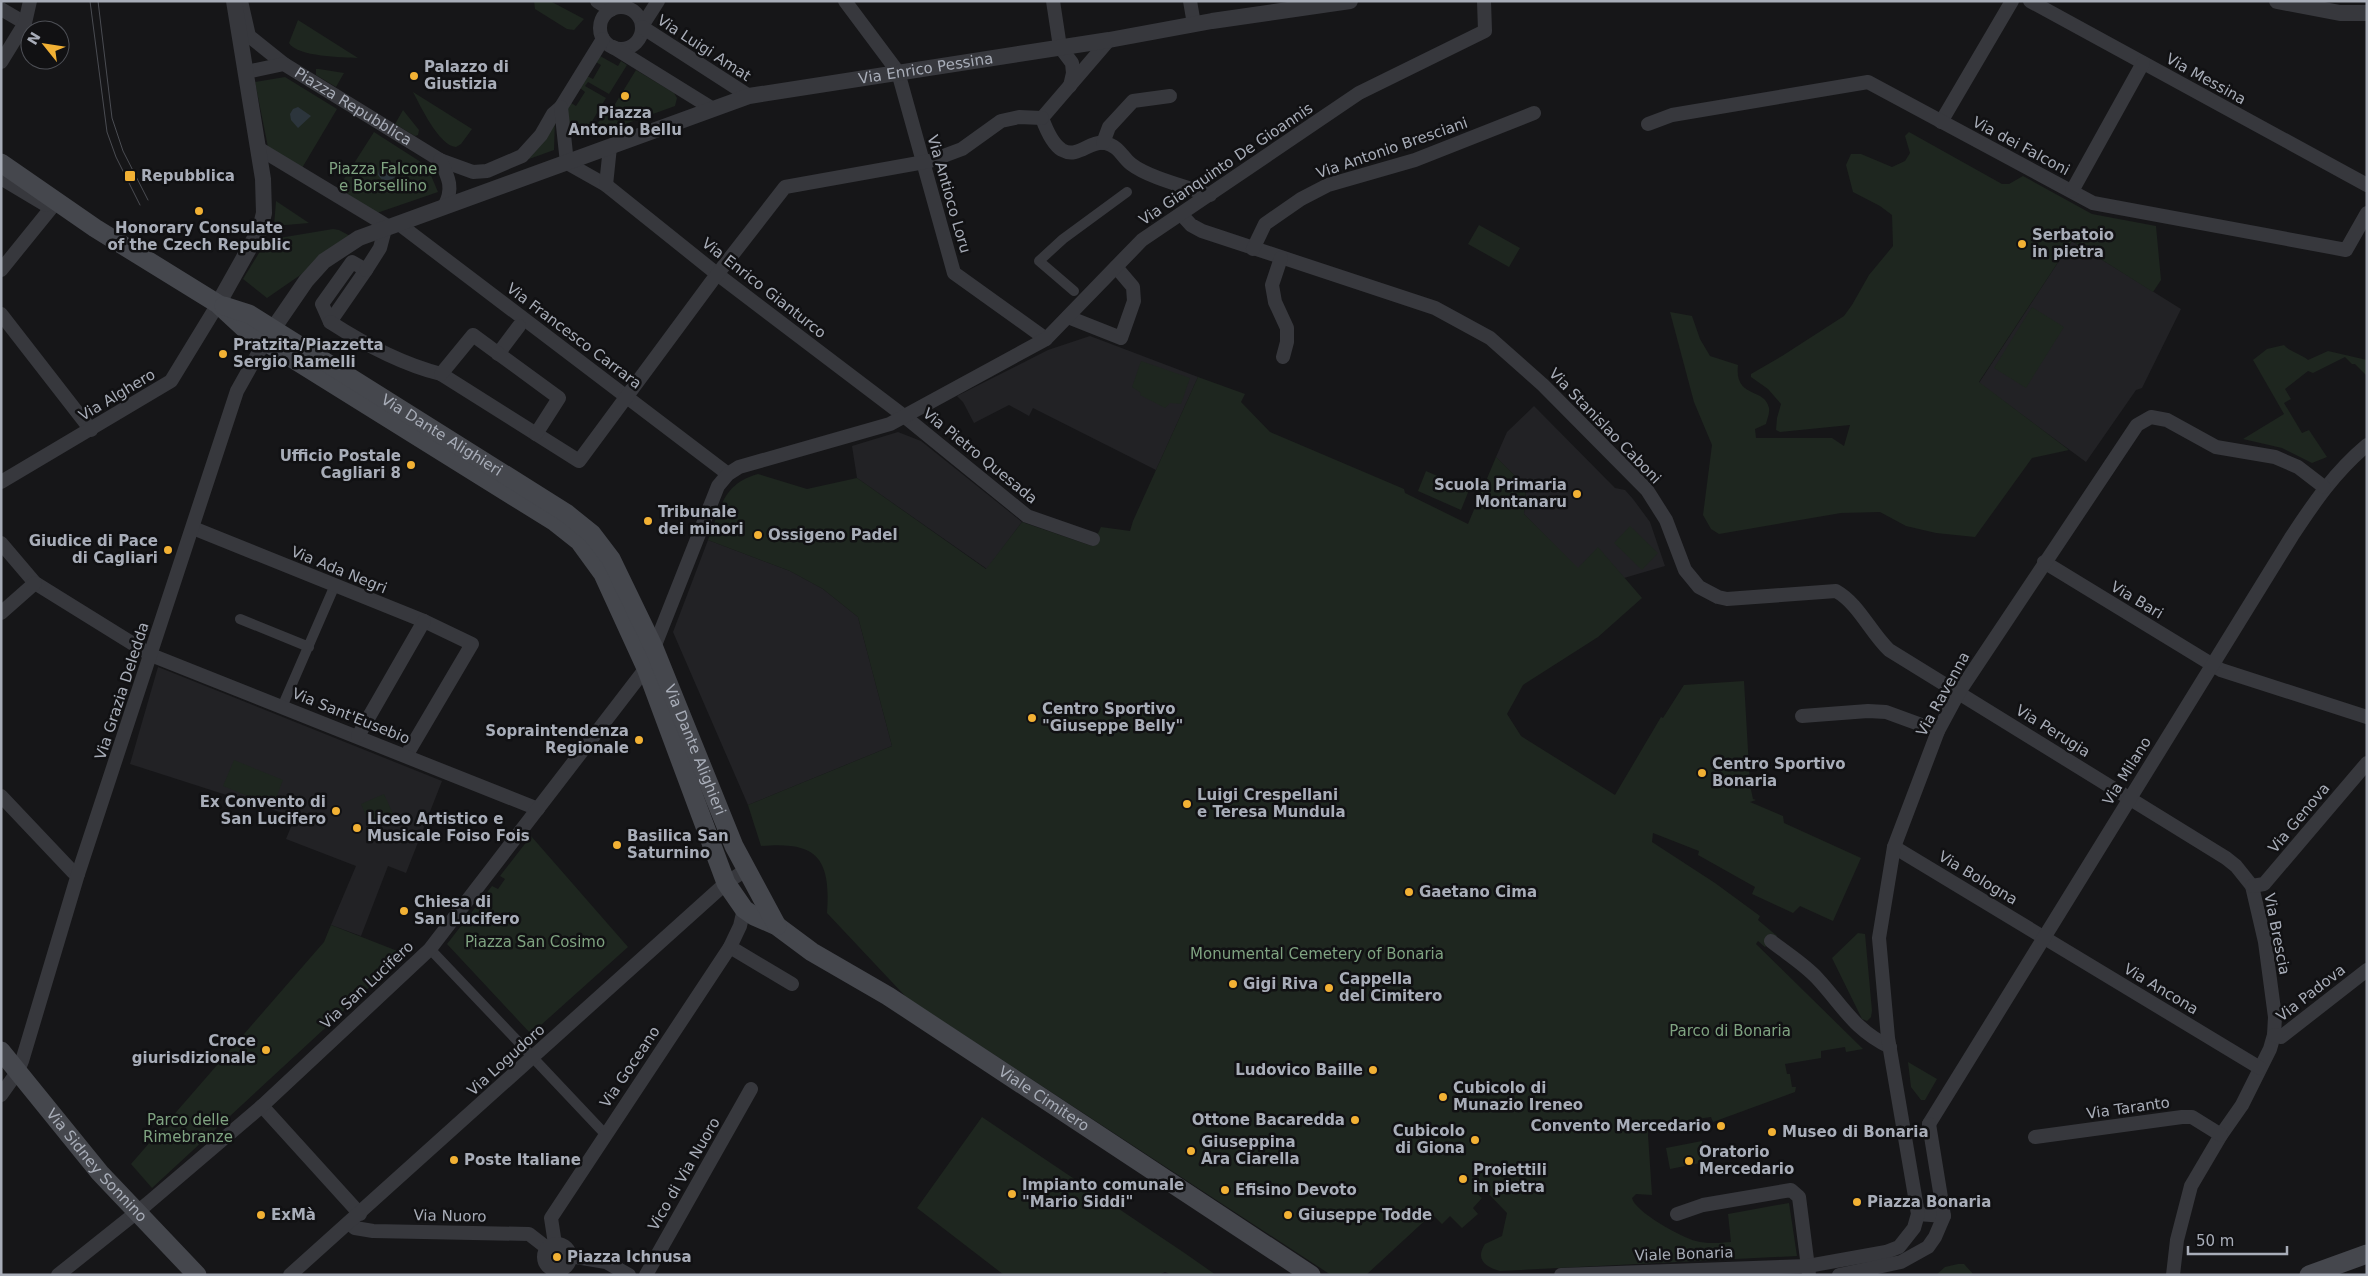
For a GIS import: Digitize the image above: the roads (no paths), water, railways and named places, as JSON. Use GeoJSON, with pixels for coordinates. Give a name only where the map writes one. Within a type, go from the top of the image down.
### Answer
{"type":"FeatureCollection","features":[{"type":"Feature","properties":{"kind":"main road","name":"Via Dante Alighieri"},"geometry":{"type":"LineString","coordinates":[[1,163],[95,228],[218,304],[245,329],[269,335],[583,526],[592,534],[611,559],[654,648],[746,870],[777,926]]}},
{"type":"Feature","properties":{"kind":"main road","name":"Via Dante Alighieri"},"geometry":{"type":"LineString","coordinates":[[269,335],[556,522],[579,541],[603,574],[646,668],[726,884],[744,909],[777,926]]}},
{"type":"Feature","properties":{"kind":"main road","name":"Viale Cimitero"},"geometry":{"type":"LineString","coordinates":[[777,926],[812,952],[879,991],[1311,1275]]}},
{"type":"Feature","properties":{"kind":"main road","name":"Via Sidney Sonnino"},"geometry":{"type":"LineString","coordinates":[[1,1050],[100,1173],[197,1275]]}},
{"type":"Feature","properties":{"kind":"main road"},"geometry":{"type":"LineString","coordinates":[[2309,1275],[2367,1254]]}},
{"type":"Feature","properties":{"kind":"street"},"geometry":{"type":"LineString","coordinates":[[26,20],[30,1]]}},
{"type":"Feature","properties":{"kind":"street"},"geometry":{"type":"LineString","coordinates":[[218,304],[260,229],[264,213],[263,179],[234,1]]}},
{"type":"Feature","properties":{"kind":"street","name":"Piazza Repubblica"},"geometry":{"type":"LineString","coordinates":[[241,1],[249,36],[284,64],[440,160],[473,172],[487,171],[522,156],[530,148],[553,114],[561,107],[606,42]]}},
{"type":"Feature","properties":{"kind":"street","name":"Via Luigi Amat"},"geometry":{"type":"LineString","coordinates":[[597,1],[613,7],[624,7],[632,10],[640,17],[641,34],[636,42],[620,49],[606,42]]}},
{"type":"Feature","properties":{"kind":"street"},"geometry":{"type":"LineString","coordinates":[[642,27],[658,1]]}},
{"type":"Feature","properties":{"kind":"street"},"geometry":{"type":"LineString","coordinates":[[845,1],[898,72]]}},
{"type":"Feature","properties":{"kind":"street"},"geometry":{"type":"LineString","coordinates":[[1053,1],[1060,47],[1072,63],[1069,88]]}},
{"type":"Feature","properties":{"kind":"street"},"geometry":{"type":"LineString","coordinates":[[1190,1],[1194,24]]}},
{"type":"Feature","properties":{"kind":"street","name":"Via Enrico Pessina"},"geometry":{"type":"LineString","coordinates":[[444,207],[749,96],[1109,40],[1194,24],[1350,1]]}},
{"type":"Feature","properties":{"kind":"street","name":"Via Gianquinto De Gioannis"},"geometry":{"type":"LineString","coordinates":[[728,474],[739,467],[890,424],[1046,339],[1142,240],[1359,93],[1485,31],[1484,1]]}},
{"type":"Feature","properties":{"kind":"street"},"geometry":{"type":"LineString","coordinates":[[1942,122],[2012,1]]}},
{"type":"Feature","properties":{"kind":"street","name":"Via Messina"},"geometry":{"type":"LineString","coordinates":[[2030,1],[2367,185]]}},
{"type":"Feature","properties":{"kind":"street"},"geometry":{"type":"LineString","coordinates":[[2277,1],[2340,13],[2367,13]]}},
{"type":"Feature","properties":{"kind":"street"},"geometry":{"type":"LineString","coordinates":[[613,7],[606,12],[600,22],[606,42],[712,109]]}},
{"type":"Feature","properties":{"kind":"street"},"geometry":{"type":"LineString","coordinates":[[1,9],[20,20]]}},
{"type":"Feature","properties":{"kind":"street","name":"Via Luigi Amat"},"geometry":{"type":"LineString","coordinates":[[642,27],[749,96]]}},
{"type":"Feature","properties":{"kind":"street"},"geometry":{"type":"LineString","coordinates":[[1,62],[20,31]]}},
{"type":"Feature","properties":{"kind":"street"},"geometry":{"type":"LineString","coordinates":[[1042,118],[1109,40]]}},
{"type":"Feature","properties":{"kind":"street"},"geometry":{"type":"LineString","coordinates":[[2072,191],[2143,63]]}},
{"type":"Feature","properties":{"kind":"street","name":"Piazza Repubblica"},"geometry":{"type":"LineString","coordinates":[[246,72],[284,64]]}},
{"type":"Feature","properties":{"kind":"street","name":"Via Antioco Loru"},"geometry":{"type":"LineString","coordinates":[[898,72],[954,273],[1046,339]]}},
{"type":"Feature","properties":{"kind":"street","name":"Via dei Falconi"},"geometry":{"type":"LineString","coordinates":[[1648,124],[1672,115],[1868,82],[2093,203],[2346,250],[2367,213]]}},
{"type":"Feature","properties":{"kind":"street"},"geometry":{"type":"LineString","coordinates":[[1104,143],[1109,127],[1133,101],[1170,96]]}},
{"type":"Feature","properties":{"kind":"street"},"geometry":{"type":"LineString","coordinates":[[561,107],[567,163]]}},
{"type":"Feature","properties":{"kind":"street","name":"Via Antonio Bresciani"},"geometry":{"type":"LineString","coordinates":[[1253,249],[1265,224],[1301,199],[1328,185],[1415,160],[1534,113]]}},
{"type":"Feature","properties":{"kind":"street"},"geometry":{"type":"LineString","coordinates":[[352,262],[322,304],[330,322],[360,341],[421,369],[441,374],[579,461],[717,274],[785,187],[922,162],[962,149],[1001,121],[1019,117],[1042,118]]}},
{"type":"Feature","properties":{"kind":"street"},"geometry":{"type":"LineString","coordinates":[[1042,118],[1048,134],[1061,150],[1072,154],[1104,143],[1122,153],[1130,164],[1144,171],[1210,195]]}},
{"type":"Feature","properties":{"kind":"street"},"geometry":{"type":"LineString","coordinates":[[606,185],[610,147]]}},
{"type":"Feature","properties":{"kind":"street","name":"Via Francesco Carrara"},"geometry":{"type":"LineString","coordinates":[[258,148],[391,227],[628,397],[728,474]]}},
{"type":"Feature","properties":{"kind":"street"},"geometry":{"type":"LineString","coordinates":[[269,335],[306,281],[324,261],[359,238],[444,207],[450,194],[451,185],[440,160]]}},
{"type":"Feature","properties":{"kind":"street","name":"Via Enrico Gianturco"},"geometry":{"type":"LineString","coordinates":[[567,163],[606,185],[717,274],[904,416]]}},
{"type":"Feature","properties":{"kind":"street","name":"Via Dante Alighieri"},"geometry":{"type":"LineString","coordinates":[[1,177],[52,207],[95,228]]}},
{"type":"Feature","properties":{"kind":"street"},"geometry":{"type":"LineString","coordinates":[[1074,291],[1039,261],[1063,239],[1127,192]]}},
{"type":"Feature","properties":{"kind":"street"},"geometry":{"type":"LineString","coordinates":[[1,270],[52,207]]}},
{"type":"Feature","properties":{"kind":"street","name":"Via Stanislao Caboni"},"geometry":{"type":"LineString","coordinates":[[1181,214],[1191,225],[1202,231],[1435,308],[1490,338],[1543,385],[1647,490],[1666,520],[1685,570],[1699,587],[1718,597],[1727,599],[1836,591],[1848,600],[1879,641],[1889,650],[1959,692]]}},
{"type":"Feature","properties":{"kind":"street"},"geometry":{"type":"LineString","coordinates":[[330,322],[366,270],[391,227]]}},
{"type":"Feature","properties":{"kind":"street"},"geometry":{"type":"LineString","coordinates":[[336,253],[366,270]]}},
{"type":"Feature","properties":{"kind":"street"},"geometry":{"type":"LineString","coordinates":[[1281,258],[1272,285],[1275,302],[1287,328],[1287,342],[1283,357]]}},
{"type":"Feature","properties":{"kind":"street"},"geometry":{"type":"LineString","coordinates":[[1068,317],[1121,338],[1134,301],[1133,288],[1116,267]]}},
{"type":"Feature","properties":{"kind":"street","name":"Via Alghero"},"geometry":{"type":"LineString","coordinates":[[1,482],[171,381],[218,304]]}},
{"type":"Feature","properties":{"kind":"street"},"geometry":{"type":"LineString","coordinates":[[1,314],[91,430]]}},
{"type":"Feature","properties":{"kind":"street"},"geometry":{"type":"LineString","coordinates":[[498,354],[520,326]]}},
{"type":"Feature","properties":{"kind":"street","name":"Via Grazia Deledda"},"geometry":{"type":"LineString","coordinates":[[1,1095],[18,1071],[78,874],[237,391],[269,335]]}},
{"type":"Feature","properties":{"kind":"street"},"geometry":{"type":"LineString","coordinates":[[441,374],[473,335],[559,398],[536,434]]}},
{"type":"Feature","properties":{"kind":"street","name":"Via Pietro Quesada"},"geometry":{"type":"LineString","coordinates":[[904,416],[1027,516],[1092,539]]}},
{"type":"Feature","properties":{"kind":"street","name":"Via Ravenna"},"geometry":{"type":"LineString","coordinates":[[1905,1128],[1890,1047],[1878,938],[1894,846],[1938,731],[1959,692],[2137,425],[2151,417],[2167,420],[2216,447],[2275,457],[2290,464],[2324,487]]}},
{"type":"Feature","properties":{"kind":"street","name":"Via Milano"},"geometry":{"type":"LineString","coordinates":[[1929,1124],[2324,487],[2349,460],[2367,445]]}},
{"type":"Feature","properties":{"kind":"street"},"geometry":{"type":"LineString","coordinates":[[646,668],[718,486],[728,474]]}},
{"type":"Feature","properties":{"kind":"street","name":"Via Ada Negri"},"geometry":{"type":"LineString","coordinates":[[193,528],[424,621],[472,644],[406,756]]}},
{"type":"Feature","properties":{"kind":"street","name":"Via Sant'Eusebio"},"geometry":{"type":"LineString","coordinates":[[1,543],[36,583],[151,654],[538,809]]}},
{"type":"Feature","properties":{"kind":"street","name":"Via Bari"},"geometry":{"type":"LineString","coordinates":[[2044,562],[2212,665]]}},
{"type":"Feature","properties":{"kind":"street"},"geometry":{"type":"LineString","coordinates":[[1,613],[36,583]]}},
{"type":"Feature","properties":{"kind":"street"},"geometry":{"type":"LineString","coordinates":[[282,707],[335,586]]}},
{"type":"Feature","properties":{"kind":"street"},"geometry":{"type":"LineString","coordinates":[[240,619],[309,647]]}},
{"type":"Feature","properties":{"kind":"street"},"geometry":{"type":"LineString","coordinates":[[358,736],[424,621]]}},
{"type":"Feature","properties":{"kind":"street"},"geometry":{"type":"LineString","coordinates":[[2212,665],[2221,670],[2367,717]]}},
{"type":"Feature","properties":{"kind":"street","name":"Via San Lucifero"},"geometry":{"type":"LineString","coordinates":[[58,1275],[138,1211],[262,1106],[430,949],[646,668]]}},
{"type":"Feature","properties":{"kind":"street","name":"Via Perugia"},"geometry":{"type":"LineString","coordinates":[[1959,692],[2130,798]]}},
{"type":"Feature","properties":{"kind":"street"},"geometry":{"type":"LineString","coordinates":[[1802,716],[1868,711],[1886,712],[1938,731]]}},
{"type":"Feature","properties":{"kind":"street","name":"Via Genova"},"geometry":{"type":"LineString","coordinates":[[2252,886],[2264,884],[2367,763]]}},
{"type":"Feature","properties":{"kind":"street"},"geometry":{"type":"LineString","coordinates":[[1,796],[70,869],[78,874]]}},
{"type":"Feature","properties":{"kind":"street","name":"Via Brescia"},"geometry":{"type":"LineString","coordinates":[[2130,798],[2226,858],[2236,866],[2252,886],[2265,942],[2274,1017],[2272,1042]]}},
{"type":"Feature","properties":{"kind":"street","name":"Via Bologna"},"geometry":{"type":"LineString","coordinates":[[1894,846],[2045,937]]}},
{"type":"Feature","properties":{"kind":"street","name":"Via Logudoro"},"geometry":{"type":"LineString","coordinates":[[290,1275],[726,884],[746,870]]}},
{"type":"Feature","properties":{"kind":"street","name":"Via Goceano"},"geometry":{"type":"LineString","coordinates":[[551,1246],[551,1218],[730,948],[740,926],[744,909]]}},
{"type":"Feature","properties":{"kind":"street","name":"Via Ancona"},"geometry":{"type":"LineString","coordinates":[[2045,937],[2260,1068]]}},
{"type":"Feature","properties":{"kind":"street"},"geometry":{"type":"LineString","coordinates":[[1772,941],[1816,977],[1858,1028],[1871,1038],[1890,1047]]}},
{"type":"Feature","properties":{"kind":"street"},"geometry":{"type":"LineString","coordinates":[[730,948],[792,984]]}},
{"type":"Feature","properties":{"kind":"street"},"geometry":{"type":"LineString","coordinates":[[430,949],[529,1052]]}},
{"type":"Feature","properties":{"kind":"street","name":"Via Padova"},"geometry":{"type":"LineString","coordinates":[[2272,1042],[2367,970]]}},
{"type":"Feature","properties":{"kind":"street"},"geometry":{"type":"LineString","coordinates":[[2173,1275],[2177,1240],[2191,1186],[2221,1135],[2242,1105],[2272,1042]]}},
{"type":"Feature","properties":{"kind":"street"},"geometry":{"type":"LineString","coordinates":[[537,1062],[605,1134]]}},
{"type":"Feature","properties":{"kind":"street","name":"Vico di Via Nuoro"},"geometry":{"type":"LineString","coordinates":[[646,1275],[751,1089]]}},
{"type":"Feature","properties":{"kind":"street"},"geometry":{"type":"LineString","coordinates":[[262,1106],[355,1218]]}},
{"type":"Feature","properties":{"kind":"street","name":"Via Taranto"},"geometry":{"type":"LineString","coordinates":[[2035,1137],[2182,1117],[2192,1117],[2221,1135]]}},
{"type":"Feature","properties":{"kind":"street"},"geometry":{"type":"LineString","coordinates":[[1839,1275],[1888,1267],[1918,1254],[1928,1247],[1944,1216],[1929,1124],[1905,1128],[1918,1214],[1944,1216]]}},
{"type":"Feature","properties":{"kind":"street"},"geometry":{"type":"LineString","coordinates":[[1676,1214],[1703,1206],[1791,1190],[1799,1197],[1809,1270]]}},
{"type":"Feature","properties":{"kind":"street","name":"Viale Bonaria"},"geometry":{"type":"LineString","coordinates":[[1561,1275],[1809,1270],[1900,1247],[1914,1228],[1918,1214]]}},
{"type":"Feature","properties":{"kind":"street","name":"Via Nuoro"},"geometry":{"type":"LineString","coordinates":[[355,1218],[355,1228],[372,1231],[529,1234],[551,1246]]}},
{"type":"Feature","properties":{"kind":"street"},"geometry":{"type":"LineString","coordinates":[[569,1265],[564,1246],[551,1246],[544,1256],[546,1269],[557,1270],[569,1265],[606,1262],[629,1275]]}},
{"type":"Feature","properties":{"kind":"tram line"},"geometry":{"type":"LineString","coordinates":[[90,1],[107,132],[116,157],[140,205]]}},
{"type":"Feature","properties":{"kind":"tram line"},"geometry":{"type":"LineString","coordinates":[[98,1],[112,118],[123,151],[148,200]]}},
{"type":"Feature","properties":{"kind":"place","name":"Palazzo di Giustizia"},"geometry":{"type":"Point","coordinates":[414,76]}},
{"type":"Feature","properties":{"kind":"place","name":"Piazza Antonio Bellu"},"geometry":{"type":"Point","coordinates":[625,96]}},
{"type":"Feature","properties":{"kind":"place","name":"Repubblica"},"geometry":{"type":"Point","coordinates":[130,176]}},
{"type":"Feature","properties":{"kind":"place","name":"Honorary Consulate of the Czech Republic"},"geometry":{"type":"Point","coordinates":[199,211]}},
{"type":"Feature","properties":{"kind":"place","name":"Serbatoio in pietra"},"geometry":{"type":"Point","coordinates":[2022,244]}},
{"type":"Feature","properties":{"kind":"place","name":"Pratzita/Piazzetta Sergio Ramelli"},"geometry":{"type":"Point","coordinates":[223,354]}},
{"type":"Feature","properties":{"kind":"place","name":"Ufficio Postale Cagliari 8"},"geometry":{"type":"Point","coordinates":[411,465]}},
{"type":"Feature","properties":{"kind":"place","name":"Scuola Primaria Montanaru"},"geometry":{"type":"Point","coordinates":[1577,494]}},
{"type":"Feature","properties":{"kind":"place","name":"Tribunale dei minori"},"geometry":{"type":"Point","coordinates":[648,521]}},
{"type":"Feature","properties":{"kind":"place","name":"Ossigeno Padel"},"geometry":{"type":"Point","coordinates":[758,535]}},
{"type":"Feature","properties":{"kind":"place","name":"Giudice di Pace di Cagliari"},"geometry":{"type":"Point","coordinates":[168,550]}},
{"type":"Feature","properties":{"kind":"place","name":"Centro Sportivo \"Giuseppe Belly\""},"geometry":{"type":"Point","coordinates":[1032,718]}},
{"type":"Feature","properties":{"kind":"place","name":"Sopraintendenza Regionale"},"geometry":{"type":"Point","coordinates":[639,740]}},
{"type":"Feature","properties":{"kind":"place","name":"Centro Sportivo Bonaria"},"geometry":{"type":"Point","coordinates":[1702,773]}},
{"type":"Feature","properties":{"kind":"place","name":"Luigi Crespellani e Teresa Mundula"},"geometry":{"type":"Point","coordinates":[1187,804]}},
{"type":"Feature","properties":{"kind":"place","name":"Ex Convento di San Lucifero"},"geometry":{"type":"Point","coordinates":[336,811]}},
{"type":"Feature","properties":{"kind":"place","name":"Liceo Artistico e Musicale Foiso Fois"},"geometry":{"type":"Point","coordinates":[357,828]}},
{"type":"Feature","properties":{"kind":"place","name":"Basilica San Saturnino"},"geometry":{"type":"Point","coordinates":[617,845]}},
{"type":"Feature","properties":{"kind":"place","name":"Gaetano Cima"},"geometry":{"type":"Point","coordinates":[1409,892]}},
{"type":"Feature","properties":{"kind":"place","name":"Chiesa di San Lucifero"},"geometry":{"type":"Point","coordinates":[404,911]}},
{"type":"Feature","properties":{"kind":"place","name":"Gigi Riva"},"geometry":{"type":"Point","coordinates":[1233,984]}},
{"type":"Feature","properties":{"kind":"place","name":"Cappella del Cimitero"},"geometry":{"type":"Point","coordinates":[1329,988]}},
{"type":"Feature","properties":{"kind":"place","name":"Croce giurisdizionale"},"geometry":{"type":"Point","coordinates":[266,1050]}},
{"type":"Feature","properties":{"kind":"place","name":"Ludovico Baille"},"geometry":{"type":"Point","coordinates":[1373,1070]}},
{"type":"Feature","properties":{"kind":"place","name":"Cubicolo di Munazio Ireneo"},"geometry":{"type":"Point","coordinates":[1443,1097]}},
{"type":"Feature","properties":{"kind":"place","name":"Ottone Bacaredda"},"geometry":{"type":"Point","coordinates":[1355,1120]}},
{"type":"Feature","properties":{"kind":"place","name":"Convento Mercedario"},"geometry":{"type":"Point","coordinates":[1721,1126]}},
{"type":"Feature","properties":{"kind":"place","name":"Museo di Bonaria"},"geometry":{"type":"Point","coordinates":[1772,1132]}},
{"type":"Feature","properties":{"kind":"place","name":"Cubicolo di Giona"},"geometry":{"type":"Point","coordinates":[1475,1140]}},
{"type":"Feature","properties":{"kind":"place","name":"Giuseppina Ara Ciarella"},"geometry":{"type":"Point","coordinates":[1191,1151]}},
{"type":"Feature","properties":{"kind":"place","name":"Poste Italiane"},"geometry":{"type":"Point","coordinates":[454,1160]}},
{"type":"Feature","properties":{"kind":"place","name":"Oratorio Mercedario"},"geometry":{"type":"Point","coordinates":[1689,1161]}},
{"type":"Feature","properties":{"kind":"place","name":"Proiettili in pietra"},"geometry":{"type":"Point","coordinates":[1463,1179]}},
{"type":"Feature","properties":{"kind":"place","name":"Efisino Devoto"},"geometry":{"type":"Point","coordinates":[1225,1190]}},
{"type":"Feature","properties":{"kind":"place","name":"Impianto comunale \"Mario Siddi\""},"geometry":{"type":"Point","coordinates":[1012,1194]}},
{"type":"Feature","properties":{"kind":"place","name":"Piazza Bonaria"},"geometry":{"type":"Point","coordinates":[1857,1202]}},
{"type":"Feature","properties":{"kind":"place","name":"ExMà"},"geometry":{"type":"Point","coordinates":[261,1215]}},
{"type":"Feature","properties":{"kind":"place","name":"Giuseppe Todde"},"geometry":{"type":"Point","coordinates":[1288,1215]}},
{"type":"Feature","properties":{"kind":"place","name":"Piazza Ichnusa"},"geometry":{"type":"Point","coordinates":[557,1257]}},
{"type":"Feature","properties":{"kind":"park label","name":"Piazza Falcone e Borsellino"},"geometry":{"type":"Point","coordinates":[383,178]}},
{"type":"Feature","properties":{"kind":"park label","name":"Piazza San Cosimo"},"geometry":{"type":"Point","coordinates":[535,942]}},
{"type":"Feature","properties":{"kind":"park label","name":"Monumental Cemetery of Bonaria"},"geometry":{"type":"Point","coordinates":[1317,954]}},
{"type":"Feature","properties":{"kind":"park label","name":"Parco di Bonaria"},"geometry":{"type":"Point","coordinates":[1730,1031]}},
{"type":"Feature","properties":{"kind":"park label","name":"Parco delle Rimebranze"},"geometry":{"type":"Point","coordinates":[188,1128]}}]}
